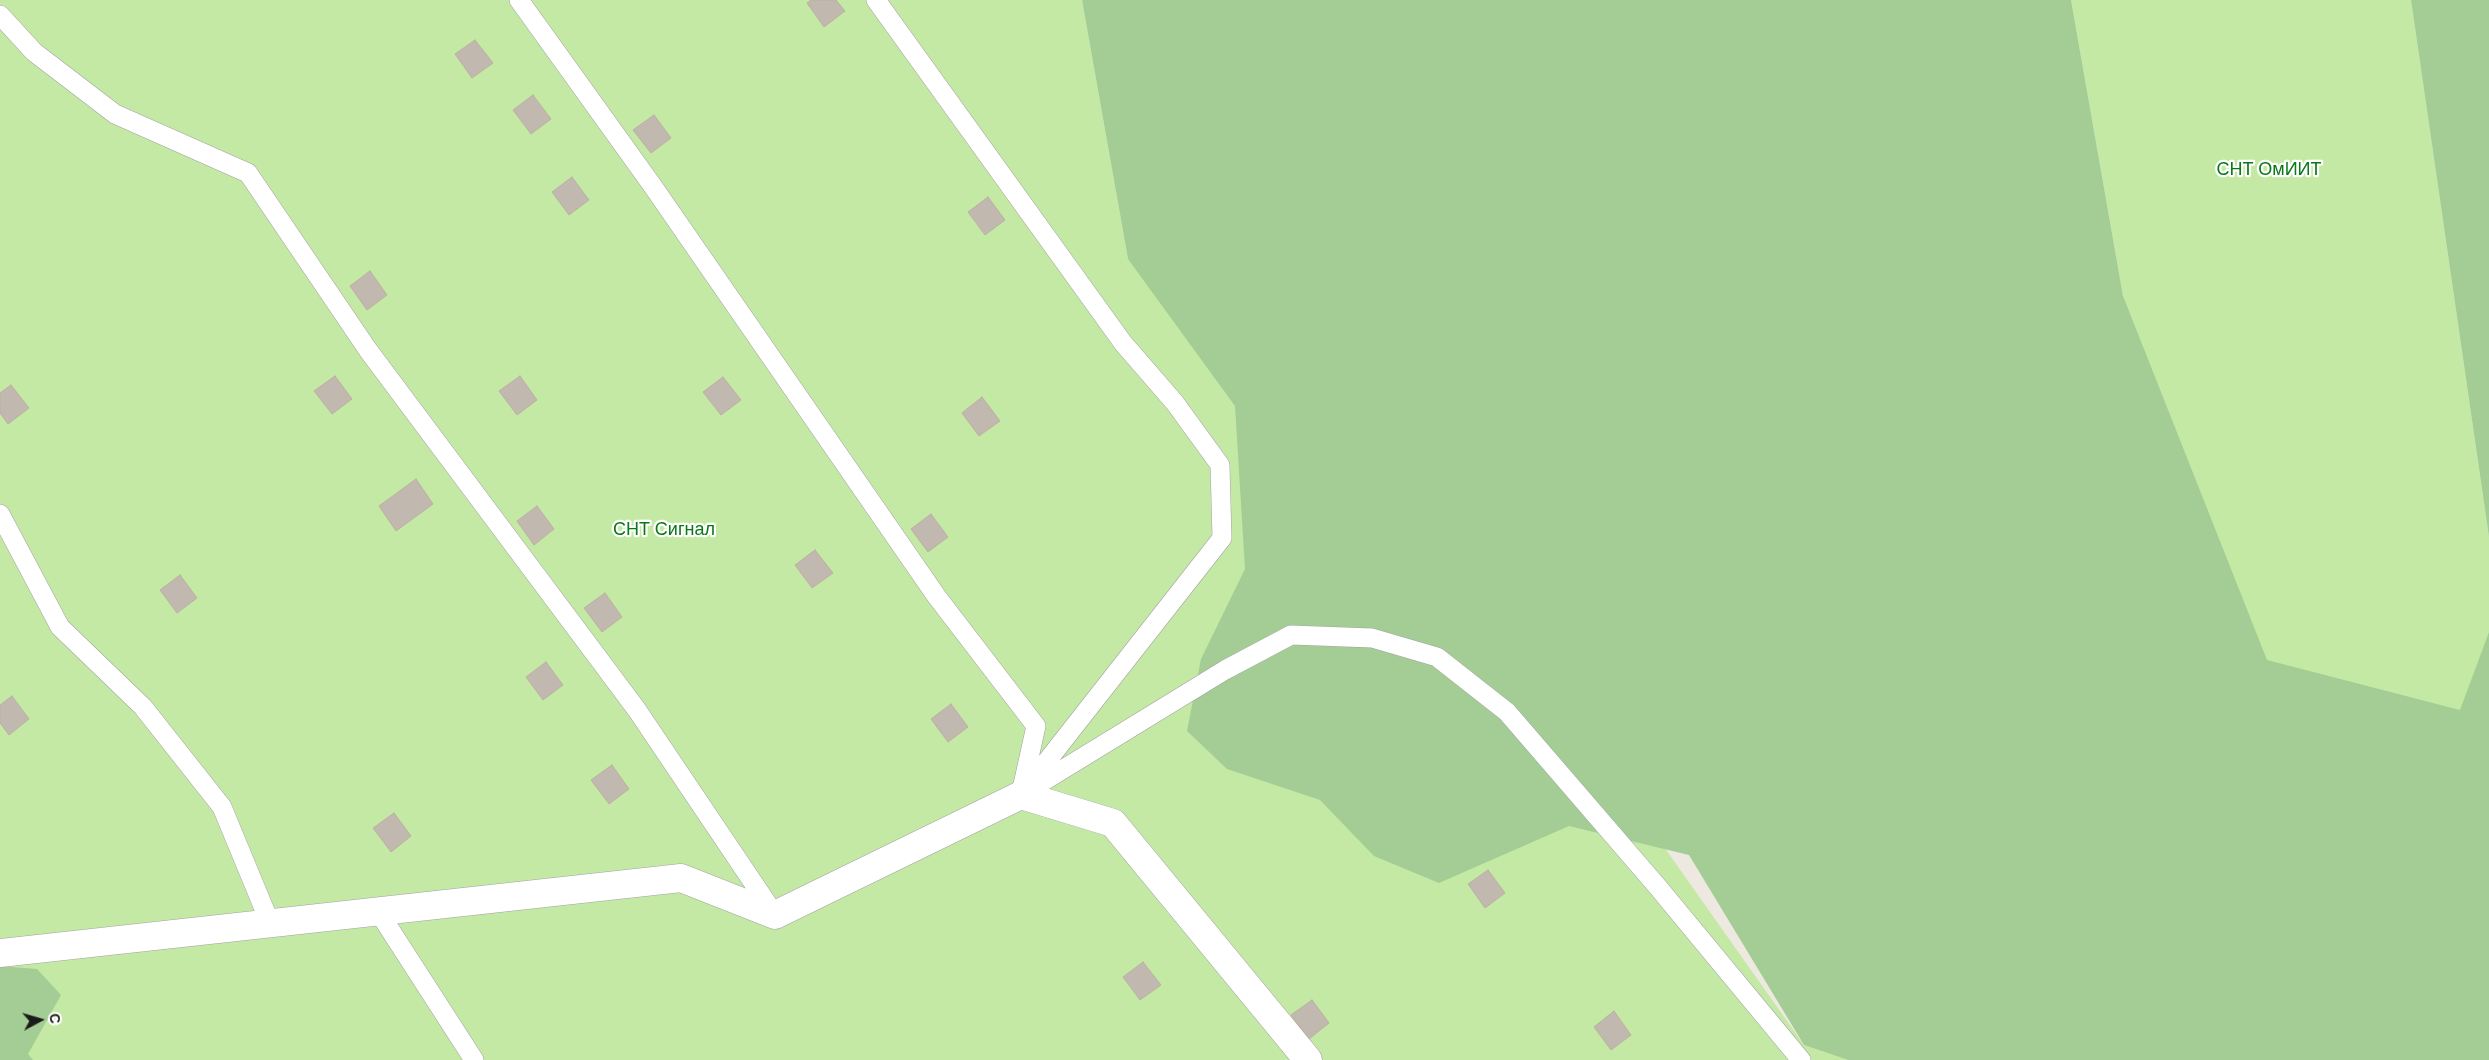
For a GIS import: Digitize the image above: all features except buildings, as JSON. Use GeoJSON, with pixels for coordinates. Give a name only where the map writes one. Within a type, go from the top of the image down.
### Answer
{"type":"FeatureCollection","features":[{"type":"Feature","properties":{"kind":"street"},"geometry":{"type":"LineString","coordinates":[[0,953],[681,878],[775,915],[1020,795],[1113,823],[1308,1060]]}},
{"type":"Feature","properties":{"kind":"lane"},"geometry":{"type":"LineString","coordinates":[[519,0],[657,193],[937,597],[1036,726],[1020,795]]}},
{"type":"Feature","properties":{"kind":"lane"},"geometry":{"type":"LineString","coordinates":[[876,0],[1123,343],[1175,403],[1220,465],[1222,538],[1020,795]]}},
{"type":"Feature","properties":{"kind":"lane"},"geometry":{"type":"LineString","coordinates":[[0,15],[34,52],[115,114],[248,173],[368,350],[637,710],[775,915]]}},
{"type":"Feature","properties":{"kind":"lane"},"geometry":{"type":"LineString","coordinates":[[0,514],[60,627],[143,706],[222,807],[270,923]]}},
{"type":"Feature","properties":{"kind":"lane"},"geometry":{"type":"LineString","coordinates":[[1020,795],[1225,670],[1290,635],[1372,638],[1437,657],[1507,712],[1656,886],[1801,1060]]}},
{"type":"Feature","properties":{"kind":"lane"},"geometry":{"type":"LineString","coordinates":[[378,911],[474,1060]]}},
{"type":"Feature","properties":{"kind":"green space","name":"СНТ Сигнал"},"geometry":{"type":"Polygon","coordinates":[[[0,0],[1082,0],[1128,259],[1616,779],[1804,1045],[1848,1060],[0,1060],[0,0]]]}},
{"type":"Feature","properties":{"kind":"green space"},"geometry":{"type":"Polygon","coordinates":[[[1082,0],[2071,0],[2123,296],[2267,660],[2460,710],[2489,632],[2489,1060],[1848,1060],[1804,1045],[1689,855],[1569,826],[1439,883],[1374,856],[1320,800],[1227,769],[1187,731],[1201,659],[1245,569],[1235,406],[1128,259],[1082,0]]]}},
{"type":"Feature","properties":{"kind":"green space","name":"СНТ ОмИИТ"},"geometry":{"type":"Polygon","coordinates":[[[2071,0],[2411,0],[2489,537],[2489,775],[2198,722],[2071,0]]]}},
{"type":"Feature","properties":{"kind":"green space"},"geometry":{"type":"Polygon","coordinates":[[[2411,0],[2489,0],[2489,537],[2411,0]]]}},
{"type":"Feature","properties":{"kind":"green space"},"geometry":{"type":"Polygon","coordinates":[[[0,966],[37,969],[61,995],[28,1054],[33,1060],[0,1060],[0,966]]]}}]}
